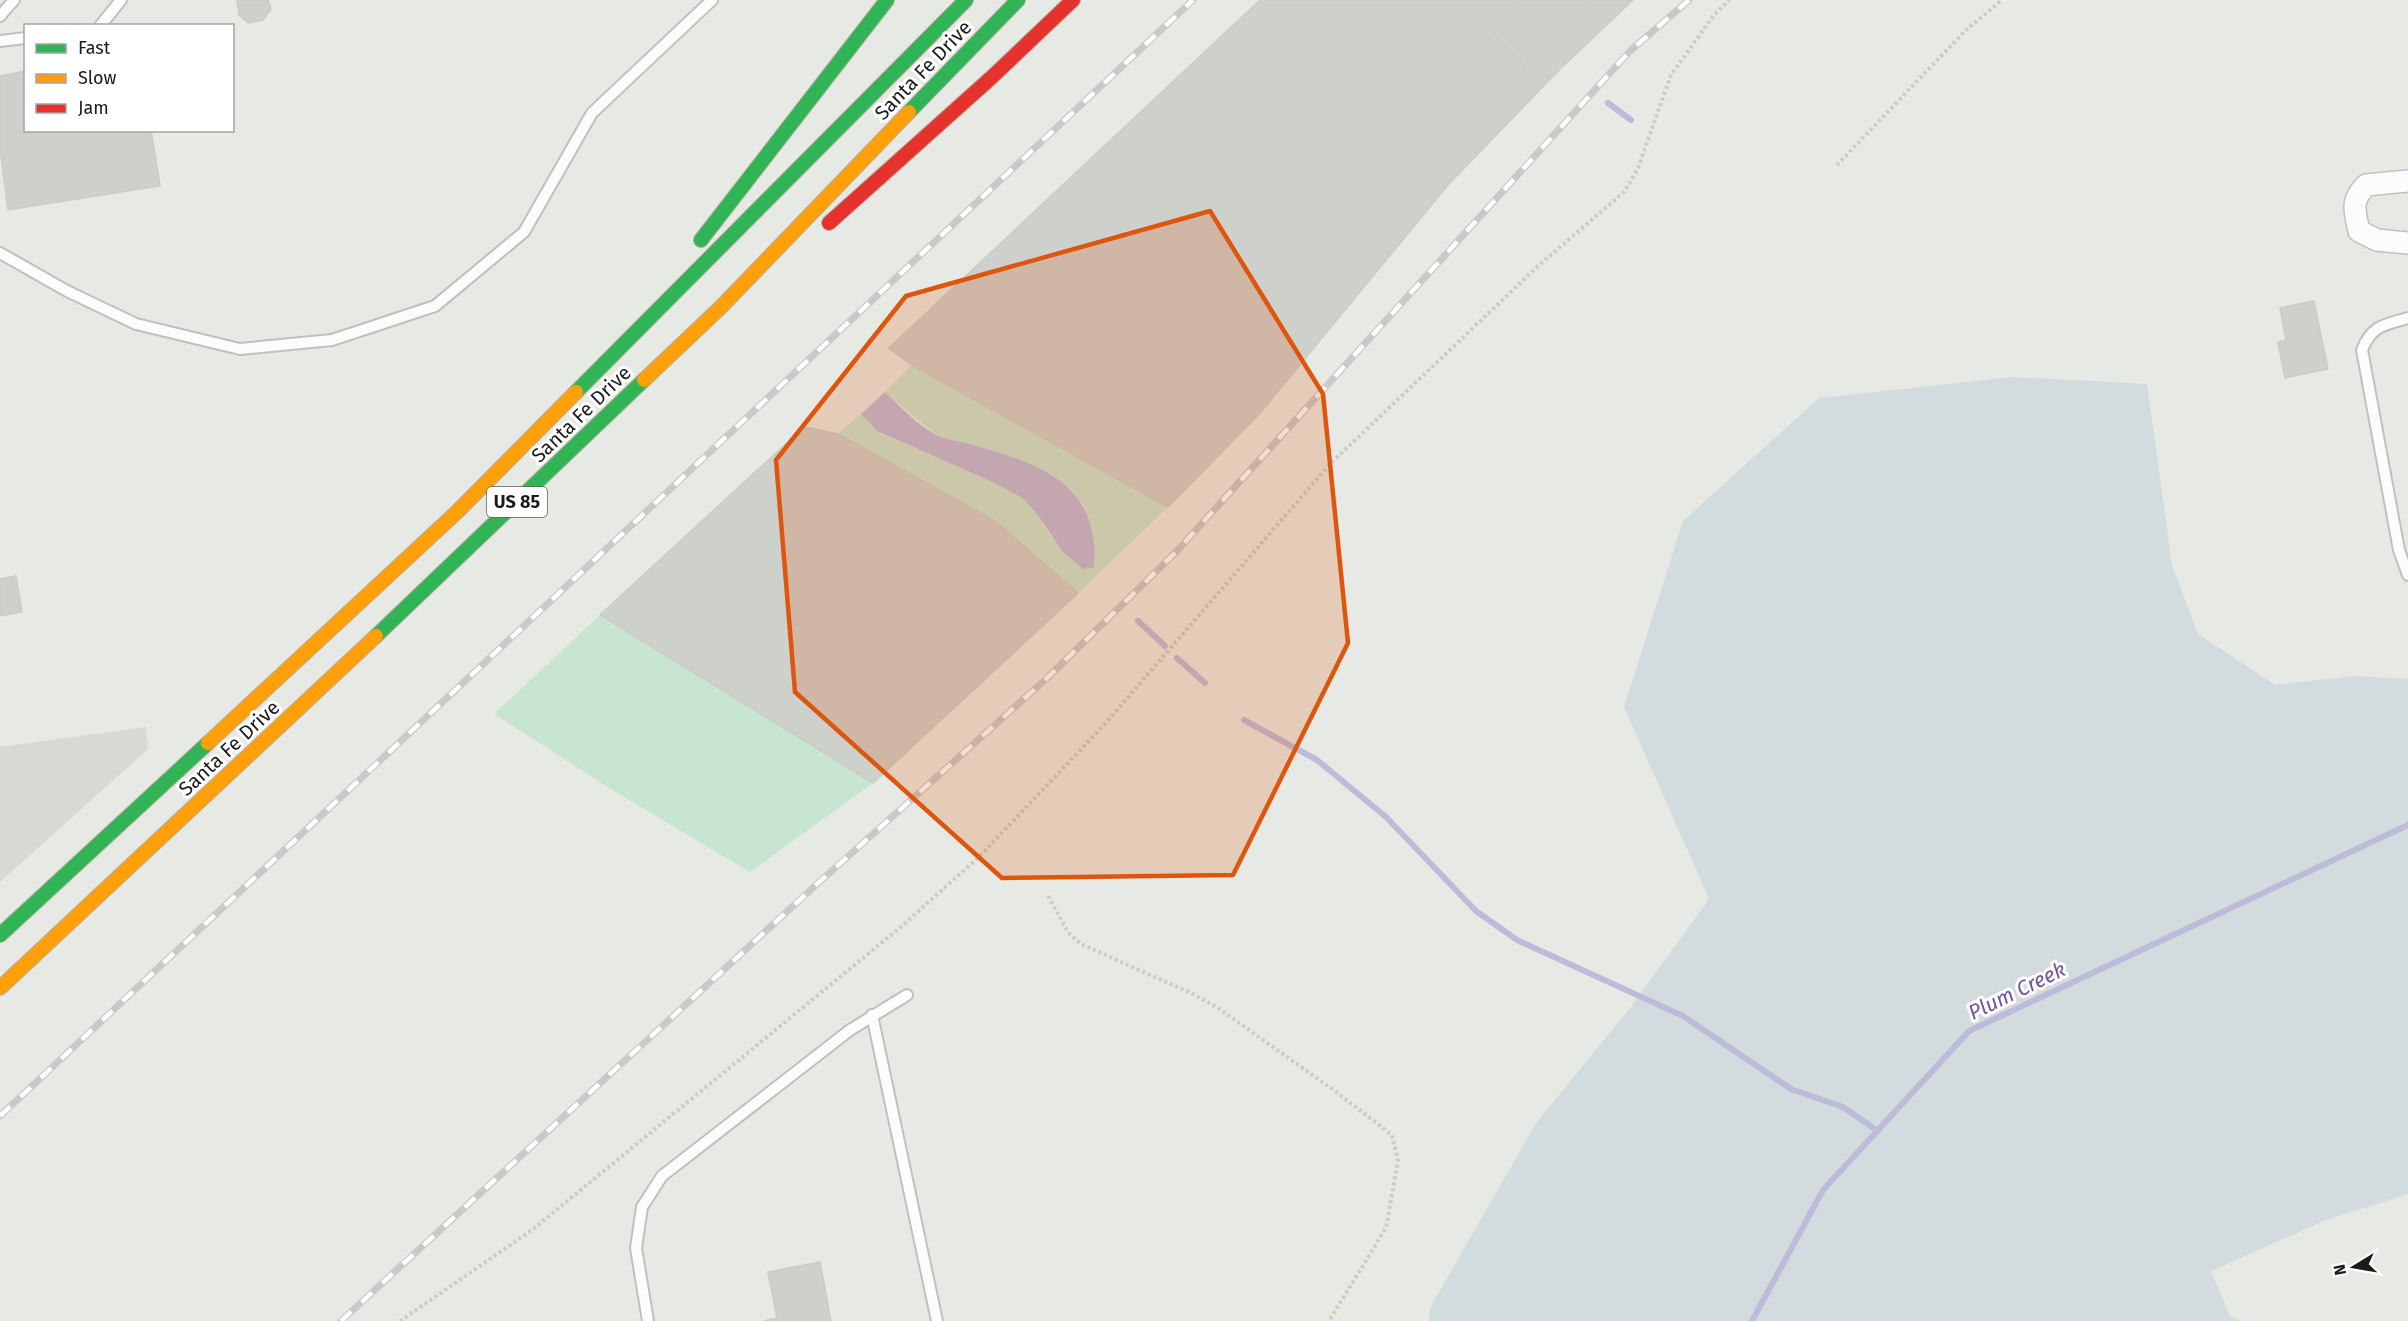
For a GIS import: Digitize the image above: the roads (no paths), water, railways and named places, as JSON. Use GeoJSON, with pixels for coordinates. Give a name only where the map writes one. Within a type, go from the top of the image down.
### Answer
{"type":"FeatureCollection","features":[{"type":"Feature","properties":{"kind":"highway"},"geometry":{"type":"LineString","coordinates":[[691,251],[887,0]]}},
{"type":"Feature","properties":{"kind":"highway","name":"Santa Fe Drive"},"geometry":{"type":"LineString","coordinates":[[0,935],[457,512],[966,0]]}},
{"type":"Feature","properties":{"kind":"highway","name":"Santa Fe Drive"},"geometry":{"type":"LineString","coordinates":[[0,988],[721,307],[1018,0]]}},
{"type":"Feature","properties":{"kind":"highway"},"geometry":{"type":"LineString","coordinates":[[821,230],[992,77],[1073,0]]}},
{"type":"Feature","properties":{"kind":"highway"},"geometry":{"type":"LineString","coordinates":[[647,378],[787,260]]}},
{"type":"Feature","properties":{"kind":"highway"},"geometry":{"type":"LineString","coordinates":[[457,512],[654,293]]}},
{"type":"Feature","properties":{"kind":"street"},"geometry":{"type":"LineString","coordinates":[[2408,181],[2366,184],[2356,196],[2354,210],[2359,231],[2376,240],[2408,243]]}},
{"type":"Feature","properties":{"kind":"lane"},"geometry":{"type":"LineString","coordinates":[[0,16],[14,0]]}},
{"type":"Feature","properties":{"kind":"lane"},"geometry":{"type":"LineString","coordinates":[[102,24],[121,0]]}},
{"type":"Feature","properties":{"kind":"lane"},"geometry":{"type":"LineString","coordinates":[[0,253],[67,291],[136,324],[240,349],[332,340],[435,306],[524,232],[592,113],[712,0]]}},
{"type":"Feature","properties":{"kind":"lane"},"geometry":{"type":"LineString","coordinates":[[0,41],[24,38]]}},
{"type":"Feature","properties":{"kind":"lane"},"geometry":{"type":"LineString","coordinates":[[2408,318],[2380,326],[2368,334],[2362,350],[2399,550],[2408,574]]}},
{"type":"Feature","properties":{"kind":"lane"},"geometry":{"type":"LineString","coordinates":[[648,1321],[636,1248],[642,1207],[662,1176],[872,1015],[907,995]]}},
{"type":"Feature","properties":{"kind":"lane"},"geometry":{"type":"LineString","coordinates":[[872,1015],[937,1321]]}},
{"type":"Feature","properties":{"kind":"water"},"geometry":{"type":"Polygon","coordinates":[[[885,392],[917,422],[938,436],[1024,461],[1057,479],[1082,505],[1090,523],[1095,551],[1093,568],[1083,569],[1063,552],[1024,499],[999,485],[877,431],[861,414],[885,392]]]}},
{"type":"Feature","properties":{"kind":"waterway"},"geometry":{"type":"LineString","coordinates":[[1608,103],[1631,120]]}},
{"type":"Feature","properties":{"kind":"waterway"},"geometry":{"type":"LineString","coordinates":[[1138,621],[1165,646]]}},
{"type":"Feature","properties":{"kind":"waterway"},"geometry":{"type":"LineString","coordinates":[[1177,658],[1205,683]]}},
{"type":"Feature","properties":{"kind":"waterway"},"geometry":{"type":"LineString","coordinates":[[1244,720],[1317,760],[1386,817],[1476,911],[1517,940],[1683,1016],[1791,1089],[1843,1107],[1878,1131]]}},
{"type":"Feature","properties":{"kind":"waterway","name":"Plum Creek"},"geometry":{"type":"LineString","coordinates":[[1752,1321],[1823,1190],[1969,1031],[2408,825]]}},
{"type":"Feature","properties":{"kind":"railway"},"geometry":{"type":"LineString","coordinates":[[0,1116],[1193,0]]}},
{"type":"Feature","properties":{"kind":"railway"},"geometry":{"type":"LineString","coordinates":[[341,1321],[816,885],[1045,680],[1176,552],[1630,51],[1689,0]]}}]}
